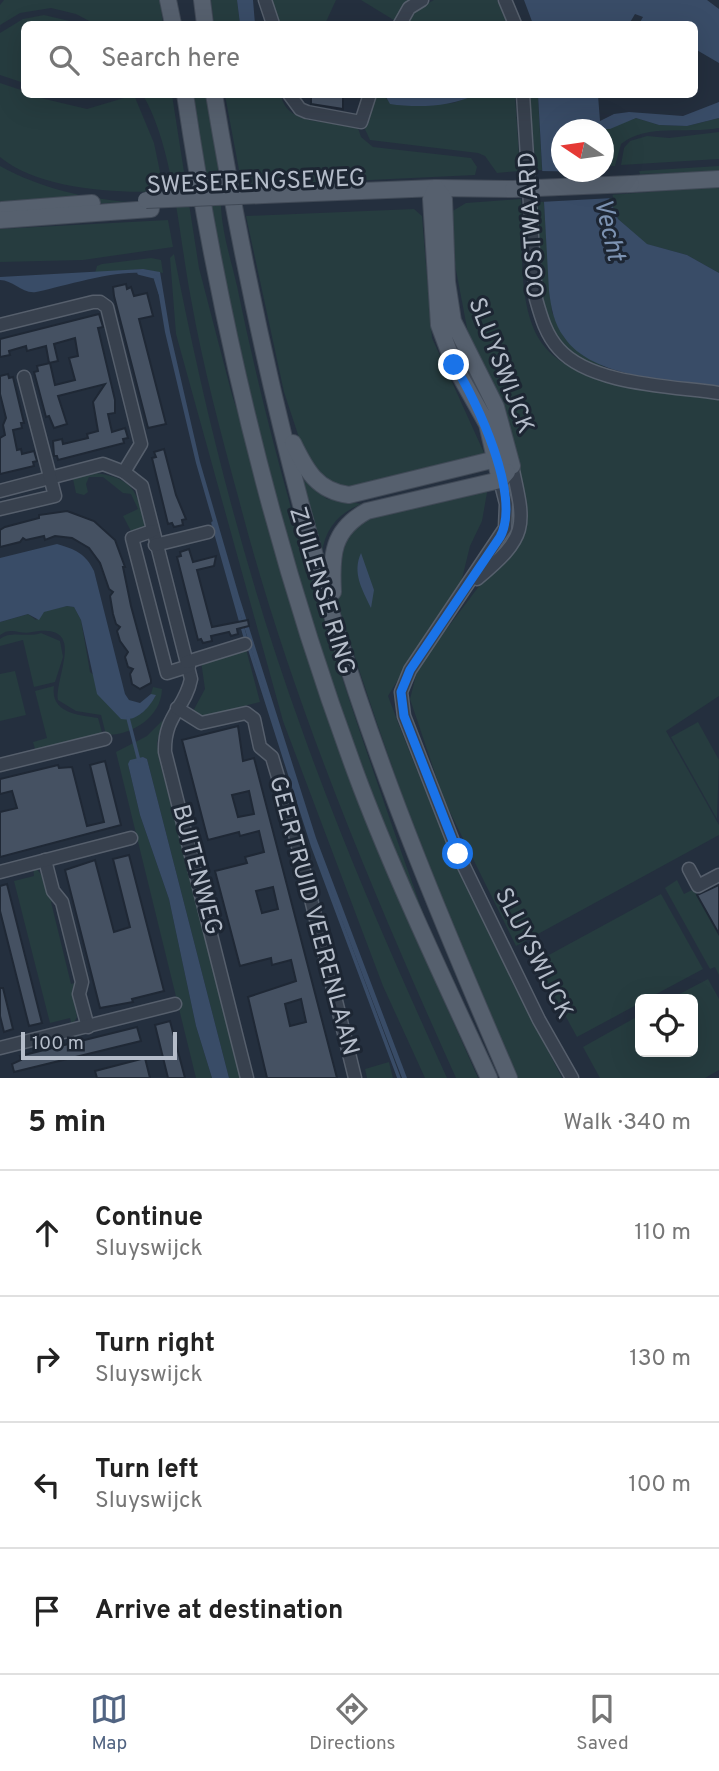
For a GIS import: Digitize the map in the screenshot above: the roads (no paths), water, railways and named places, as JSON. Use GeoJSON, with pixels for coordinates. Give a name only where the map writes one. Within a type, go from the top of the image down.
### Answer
{"type":"FeatureCollection","features":[{"type":"Feature","properties":{"kind":"main road"},"geometry":{"type":"LineString","coordinates":[[168,0],[173,21]]}},
{"type":"Feature","properties":{"kind":"main road"},"geometry":{"type":"LineString","coordinates":[[174,0],[174,21]]}},
{"type":"Feature","properties":{"kind":"main road"},"geometry":{"type":"LineString","coordinates":[[202,0],[205,21]]}},
{"type":"Feature","properties":{"kind":"main road","name":"ZUILENSE RING"},"geometry":{"type":"LineString","coordinates":[[186,98],[209,242],[278,537],[361,787],[415,915],[489,1078]]}},
{"type":"Feature","properties":{"kind":"main road","name":"ZUILENSE RING"},"geometry":{"type":"LineString","coordinates":[[215,98],[237,236],[268,379],[335,626],[407,833],[509,1078]]}},
{"type":"Feature","properties":{"kind":"main road","name":"SWESERENGSEWEG"},"geometry":{"type":"LineString","coordinates":[[0,210],[437,195],[719,179]]}},
{"type":"Feature","properties":{"kind":"main road","name":"SLUYSWIJCK"},"geometry":{"type":"LineString","coordinates":[[437,195],[439,325],[454,365],[486,424],[500,480]]}},
{"type":"Feature","properties":{"kind":"main road","name":"SLUYSWIJCK"},"geometry":{"type":"LineString","coordinates":[[437,195],[453,321],[496,407],[512,466]]}},
{"type":"Feature","properties":{"kind":"main road","name":"SWESERENGSEWEG"},"geometry":{"type":"LineString","coordinates":[[0,220],[149,204]]}},
{"type":"Feature","properties":{"kind":"main road"},"geometry":{"type":"LineString","coordinates":[[268,379],[305,469],[334,493],[349,495],[495,459],[512,466],[500,480],[367,511],[345,526],[333,548],[331,563],[335,626]]}},
{"type":"Feature","properties":{"kind":"street"},"geometry":{"type":"LineString","coordinates":[[265,0],[272,21]]}},
{"type":"Feature","properties":{"kind":"street"},"geometry":{"type":"LineString","coordinates":[[402,21],[409,8],[422,0]]}},
{"type":"Feature","properties":{"kind":"street"},"geometry":{"type":"LineString","coordinates":[[505,0],[514,21]]}},
{"type":"Feature","properties":{"kind":"street"},"geometry":{"type":"LineString","coordinates":[[292,98],[300,109],[307,112],[361,122],[369,98]]}},
{"type":"Feature","properties":{"kind":"street","name":"OOSTWAARD"},"geometry":{"type":"LineString","coordinates":[[523,98],[536,299],[545,328],[558,348],[574,362],[595,373],[719,393]]}},
{"type":"Feature","properties":{"kind":"street"},"geometry":{"type":"LineString","coordinates":[[0,325],[93,302],[100,302],[107,307],[141,444],[124,472],[103,464],[0,491]]}},
{"type":"Feature","properties":{"kind":"street"},"geometry":{"type":"LineString","coordinates":[[0,509],[55,496],[24,377]]}},
{"type":"Feature","properties":{"kind":"street","name":"SLUYSWIJCK"},"geometry":{"type":"LineString","coordinates":[[468,586],[513,545],[520,532],[522,518],[512,466]]}},
{"type":"Feature","properties":{"kind":"street","name":"BUITENWEG"},"geometry":{"type":"LineString","coordinates":[[124,472],[142,486],[155,545],[188,664],[189,689],[165,732],[166,751],[247,1078]]}},
{"type":"Feature","properties":{"kind":"street","name":"SLUYSWIJCK"},"geometry":{"type":"LineString","coordinates":[[500,480],[506,504],[505,528],[410,670],[401,692],[404,716],[458,854],[539,1020],[572,1078]]}},
{"type":"Feature","properties":{"kind":"street"},"geometry":{"type":"LineString","coordinates":[[152,531],[132,538],[167,673],[246,644]]}},
{"type":"Feature","properties":{"kind":"street"},"geometry":{"type":"LineString","coordinates":[[155,545],[208,532]]}},
{"type":"Feature","properties":{"kind":"street","name":"GEERTRUID VEERENLAAN"},"geometry":{"type":"LineString","coordinates":[[177,708],[201,723],[246,713],[254,719],[260,747],[272,757],[295,834],[355,1078]]}},
{"type":"Feature","properties":{"kind":"street"},"geometry":{"type":"LineString","coordinates":[[0,765],[105,739]]}},
{"type":"Feature","properties":{"kind":"street"},"geometry":{"type":"LineString","coordinates":[[0,872],[131,838]]}},
{"type":"Feature","properties":{"kind":"street"},"geometry":{"type":"LineString","coordinates":[[46,860],[53,891],[62,902],[82,982],[79,994],[88,1027]]}},
{"type":"Feature","properties":{"kind":"street"},"geometry":{"type":"LineString","coordinates":[[689,869],[698,886],[719,875]]}},
{"type":"Feature","properties":{"kind":"street"},"geometry":{"type":"LineString","coordinates":[[0,1048],[175,1004]]}},
{"type":"Feature","properties":{"kind":"water"},"geometry":{"type":"Polygon","coordinates":[[[237,0],[253,0],[255,21],[240,21],[237,0]]]}},
{"type":"Feature","properties":{"kind":"water"},"geometry":{"type":"Polygon","coordinates":[[[524,0],[707,0],[719,9],[719,63],[698,51],[698,21],[641,21],[643,17],[635,14],[631,21],[532,21],[524,0]]]}},
{"type":"Feature","properties":{"kind":"water"},"geometry":{"type":"Polygon","coordinates":[[[387,98],[468,98],[422,106],[390,104],[387,98]]]}},
{"type":"Feature","properties":{"kind":"water","name":"Vecht"},"geometry":{"type":"Polygon","coordinates":[[[538,98],[598,98],[600,119],[551,119],[551,182],[606,182],[608,195],[618,219],[647,244],[687,255],[719,273],[719,387],[635,375],[594,362],[577,351],[564,337],[554,315],[549,291],[538,98]]]}},
{"type":"Feature","properties":{"kind":"water"},"geometry":{"type":"Polygon","coordinates":[[[719,102],[719,118],[687,126],[659,125],[636,118],[614,127],[614,119],[604,119],[614,114],[629,112],[683,116],[719,102]]]}},
{"type":"Feature","properties":{"kind":"water"},"geometry":{"type":"Polygon","coordinates":[[[143,269],[160,272],[170,332],[200,462],[239,596],[316,838],[407,1078],[402,1078],[311,840],[235,598],[196,463],[165,332],[156,278],[146,274],[116,274],[36,292],[26,291],[0,280],[0,277],[143,269]]]}},
{"type":"Feature","properties":{"kind":"water"},"geometry":{"type":"Polygon","coordinates":[[[57,544],[79,553],[94,571],[125,694],[129,700],[140,703],[151,694],[156,695],[137,716],[121,719],[97,694],[81,620],[74,607],[67,606],[44,612],[39,620],[28,614],[0,622],[0,558],[57,544]]]}},
{"type":"Feature","properties":{"kind":"water"},"geometry":{"type":"Polygon","coordinates":[[[361,553],[374,590],[371,608],[358,574],[361,553]]]}},
{"type":"Feature","properties":{"kind":"water"},"geometry":{"type":"Polygon","coordinates":[[[143,757],[147,759],[229,1078],[212,1078],[196,1026],[169,899],[140,815],[128,764],[130,760],[143,757]]]}},
{"type":"Feature","properties":{"kind":"waterway"},"geometry":{"type":"LineString","coordinates":[[139,273],[155,277],[160,293]]}},
{"type":"Feature","properties":{"kind":"waterway"},"geometry":{"type":"LineString","coordinates":[[213,523],[246,640]]}},
{"type":"Feature","properties":{"kind":"waterway"},"geometry":{"type":"LineString","coordinates":[[249,647],[313,847],[399,1078]]}},
{"type":"Feature","properties":{"kind":"waterway"},"geometry":{"type":"LineString","coordinates":[[128,718],[139,761]]}}]}
